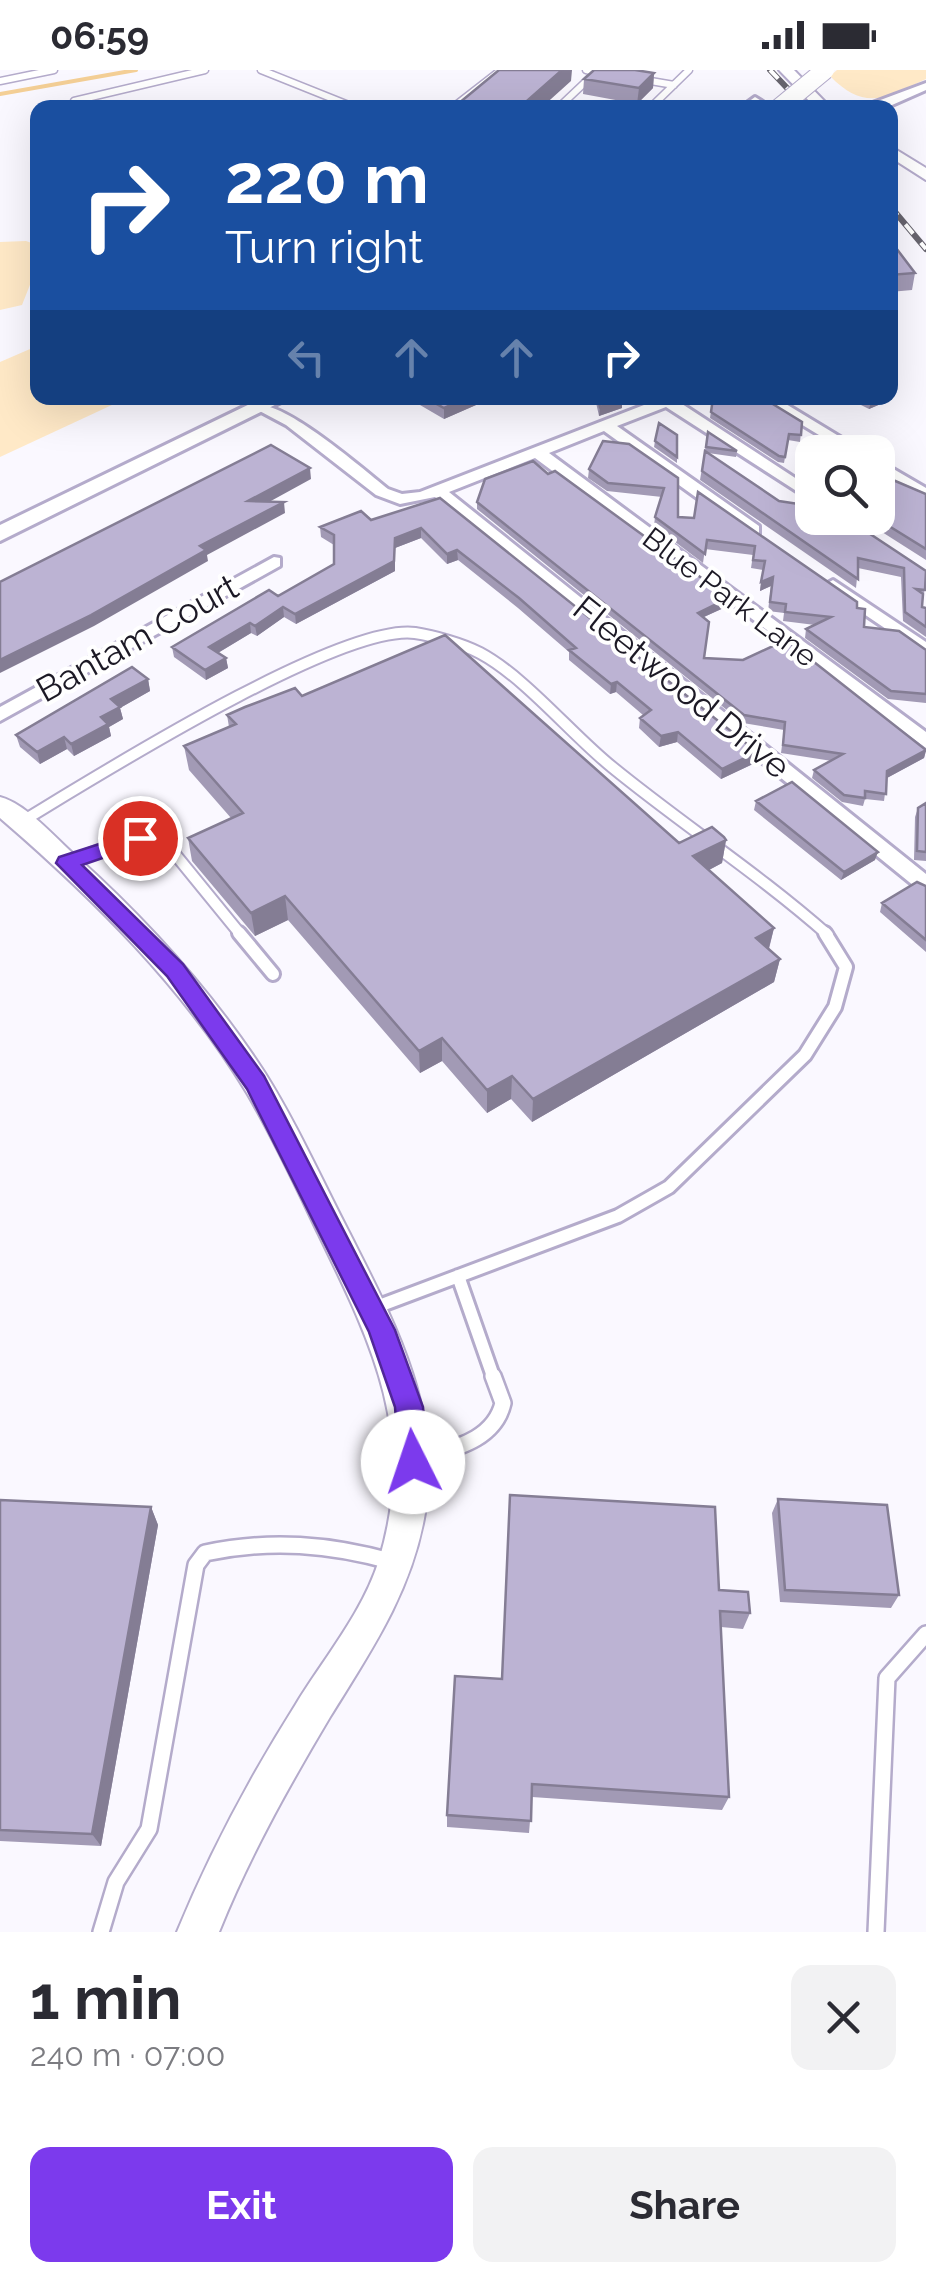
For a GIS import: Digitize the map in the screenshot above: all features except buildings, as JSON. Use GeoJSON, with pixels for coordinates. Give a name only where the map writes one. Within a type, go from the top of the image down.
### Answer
{"type":"FeatureCollection","features":[{"type":"Feature","properties":{"kind":"main road"},"geometry":{"type":"LineString","coordinates":[[758,100],[797,70]]}},
{"type":"Feature","properties":{"kind":"main road"},"geometry":{"type":"LineString","coordinates":[[789,100],[825,70]]}},
{"type":"Feature","properties":{"kind":"main road"},"geometry":{"type":"LineString","coordinates":[[0,534],[263,405]]}},
{"type":"Feature","properties":{"kind":"street"},"geometry":{"type":"LineString","coordinates":[[786,70],[826,100]]}},
{"type":"Feature","properties":{"kind":"street"},"geometry":{"type":"LineString","coordinates":[[807,70],[828,100]]}},
{"type":"Feature","properties":{"kind":"street"},"geometry":{"type":"LineString","coordinates":[[895,100],[926,86]]}},
{"type":"Feature","properties":{"kind":"street"},"geometry":{"type":"LineString","coordinates":[[898,156],[926,175]]}},
{"type":"Feature","properties":{"kind":"street"},"geometry":{"type":"LineString","coordinates":[[898,171],[926,190]]}},
{"type":"Feature","properties":{"kind":"street"},"geometry":{"type":"LineString","coordinates":[[272,405],[390,497],[412,498],[657,405]]}},
{"type":"Feature","properties":{"kind":"street"},"geometry":{"type":"LineString","coordinates":[[681,405],[795,484]]}},
{"type":"Feature","properties":{"kind":"street"},"geometry":{"type":"LineString","coordinates":[[778,405],[829,435]]}},
{"type":"Feature","properties":{"kind":"street"},"geometry":{"type":"LineString","coordinates":[[605,425],[768,540]]}},
{"type":"Feature","properties":{"kind":"street","name":"Blue Park Lane"},"geometry":{"type":"LineString","coordinates":[[536,451],[926,742]]}},
{"type":"Feature","properties":{"kind":"street"},"geometry":{"type":"LineString","coordinates":[[895,476],[926,495]]}},
{"type":"Feature","properties":{"kind":"street","name":"Fleetwood Drive"},"geometry":{"type":"LineString","coordinates":[[437,490],[926,884]]}},
{"type":"Feature","properties":{"kind":"street","name":"Bantam Court"},"geometry":{"type":"LineString","coordinates":[[0,715],[274,562]]}},
{"type":"Feature","properties":{"kind":"street"},"geometry":{"type":"LineString","coordinates":[[815,573],[926,650]]}},
{"type":"Feature","properties":{"kind":"street"},"geometry":{"type":"LineString","coordinates":[[10,814],[151,942],[226,1038],[283,1132],[372,1309],[401,1376],[409,1407],[413,1462],[406,1524],[396,1562],[380,1601],[265,1792],[219,1877],[198,1932]]}},
{"type":"Feature","properties":{"kind":"lane"},"geometry":{"type":"LineString","coordinates":[[0,82],[54,70]]}},
{"type":"Feature","properties":{"kind":"lane"},"geometry":{"type":"LineString","coordinates":[[74,100],[205,70]]}},
{"type":"Feature","properties":{"kind":"lane"},"geometry":{"type":"LineString","coordinates":[[261,70],[336,100]]}},
{"type":"Feature","properties":{"kind":"lane"},"geometry":{"type":"LineString","coordinates":[[463,100],[502,70]]}},
{"type":"Feature","properties":{"kind":"lane"},"geometry":{"type":"LineString","coordinates":[[586,70],[615,75]]}},
{"type":"Feature","properties":{"kind":"lane"},"geometry":{"type":"LineString","coordinates":[[659,100],[689,70]]}},
{"type":"Feature","properties":{"kind":"lane"},"geometry":{"type":"LineString","coordinates":[[566,100],[596,71]]}},
{"type":"Feature","properties":{"kind":"lane"},"geometry":{"type":"LineString","coordinates":[[635,78],[674,86]]}},
{"type":"Feature","properties":{"kind":"lane"},"geometry":{"type":"LineString","coordinates":[[10,814],[365,638],[412,633],[480,654],[539,700],[610,766],[729,852],[832,939],[846,967],[834,1008],[805,1055],[670,1188],[618,1216],[372,1309]]}},
{"type":"Feature","properties":{"kind":"lane"},"geometry":{"type":"LineString","coordinates":[[67,863],[124,841],[156,840],[170,848],[273,974]]}},
{"type":"Feature","properties":{"kind":"lane"},"geometry":{"type":"LineString","coordinates":[[413,1462],[491,1431],[502,1415],[503,1403],[458,1276]]}},
{"type":"Feature","properties":{"kind":"lane"},"geometry":{"type":"LineString","coordinates":[[100,1932],[116,1882],[139,1850],[148,1829],[196,1565],[205,1553],[254,1543],[288,1543],[361,1552],[396,1562]]}},
{"type":"Feature","properties":{"kind":"lane"},"geometry":{"type":"LineString","coordinates":[[876,1932],[887,1678],[926,1634]]}},
{"type":"Feature","properties":{"kind":"shaded area"},"geometry":{"type":"Polygon","coordinates":[[[837,70],[926,70],[926,79],[887,96],[865,98],[830,76],[837,70]]]}},
{"type":"Feature","properties":{"kind":"shaded area"},"geometry":{"type":"Polygon","coordinates":[[[0,242],[30,242],[30,285],[22,305],[0,310],[0,242]]]}},
{"type":"Feature","properties":{"kind":"shaded area"},"geometry":{"type":"Polygon","coordinates":[[[30,349],[30,405],[112,405],[0,457],[0,362],[30,349]]]}},
{"type":"Feature","properties":{"kind":"waterway"},"geometry":{"type":"LineString","coordinates":[[0,94],[136,70]]}},
{"type":"Feature","properties":{"kind":"railway"},"geometry":{"type":"LineString","coordinates":[[770,70],[798,100]]}},
{"type":"Feature","properties":{"kind":"railway"},"geometry":{"type":"LineString","coordinates":[[898,216],[926,249]]}},
{"type":"Feature","properties":{"kind":"route"},"geometry":{"type":"LineString","coordinates":[[140,838],[67,863],[175,970],[255,1083],[382,1330],[409,1407],[413,1462]]}}]}
